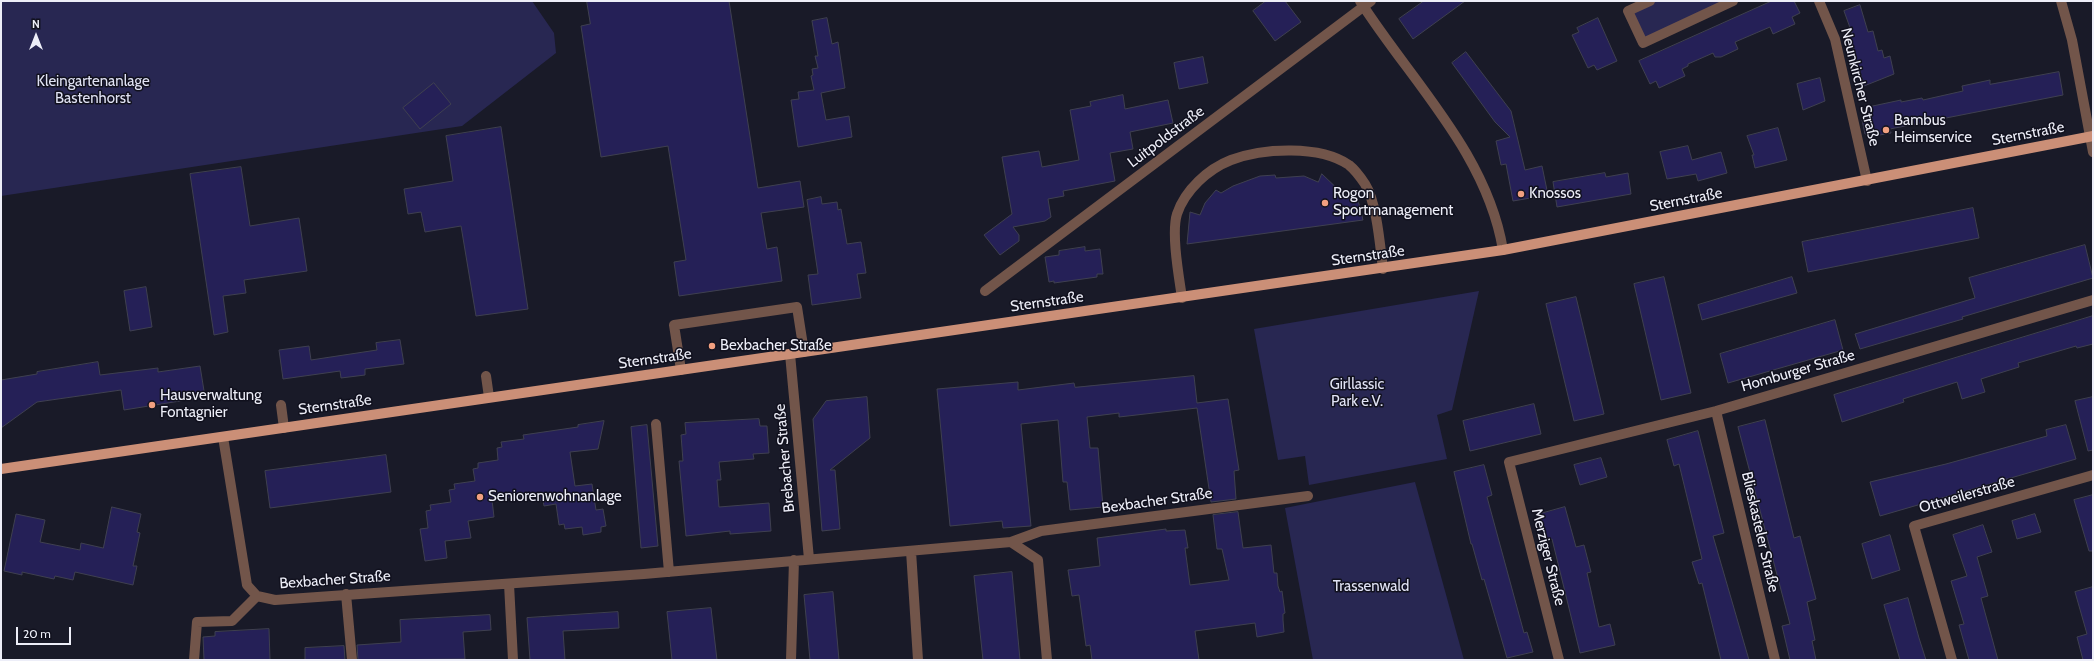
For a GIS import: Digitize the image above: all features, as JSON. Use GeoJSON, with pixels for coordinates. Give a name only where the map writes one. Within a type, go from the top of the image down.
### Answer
{"type":"FeatureCollection","features":[{"type":"Feature","properties":{"kind":"main road","name":"Sternstraße"},"geometry":{"type":"LineString","coordinates":[[1,469],[1383,269],[1503,250],[1867,181],[2091,136]]}},
{"type":"Feature","properties":{"kind":"street"},"geometry":{"type":"LineString","coordinates":[[1650,1],[1628,11],[1643,43],[1733,1]]}},
{"type":"Feature","properties":{"kind":"street","name":"Neunkircher Straße"},"geometry":{"type":"LineString","coordinates":[[1819,1],[1835,39],[1867,181]]}},
{"type":"Feature","properties":{"kind":"street"},"geometry":{"type":"LineString","coordinates":[[2061,1],[2072,40],[2093,152]]}},
{"type":"Feature","properties":{"kind":"street","name":"Luitpoldstraße"},"geometry":{"type":"LineString","coordinates":[[986,291],[1365,3],[1449,125],[1469,160],[1499,227],[1503,250]]}},
{"type":"Feature","properties":{"kind":"street"},"geometry":{"type":"LineString","coordinates":[[1182,298],[1176,248],[1177,215],[1187,194],[1205,176],[1231,160],[1265,152],[1297,150],[1326,156],[1349,166],[1365,185],[1375,213],[1383,269]]}},
{"type":"Feature","properties":{"kind":"street","name":"Homburger Straße"},"geometry":{"type":"LineString","coordinates":[[1508,462],[1716,411],[2093,300]]}},
{"type":"Feature","properties":{"kind":"street"},"geometry":{"type":"LineString","coordinates":[[681,370],[674,325],[797,307],[804,352]]}},
{"type":"Feature","properties":{"kind":"street","name":"Brebacher Straße"},"geometry":{"type":"LineString","coordinates":[[790,354],[809,559]]}},
{"type":"Feature","properties":{"kind":"street"},"geometry":{"type":"LineString","coordinates":[[486,376],[489,398]]}},
{"type":"Feature","properties":{"kind":"street"},"geometry":{"type":"LineString","coordinates":[[281,404],[284,428]]}},
{"type":"Feature","properties":{"kind":"street","name":"Blieskasteler Straße"},"geometry":{"type":"LineString","coordinates":[[1716,411],[1775,660]]}},
{"type":"Feature","properties":{"kind":"street"},"geometry":{"type":"LineString","coordinates":[[656,424],[669,572]]}},
{"type":"Feature","properties":{"kind":"street"},"geometry":{"type":"LineString","coordinates":[[194,660],[197,622],[232,621],[257,596],[247,585],[223,437]]}},
{"type":"Feature","properties":{"kind":"street","name":"Merziger Straße"},"geometry":{"type":"LineString","coordinates":[[1508,462],[1559,660]]}},
{"type":"Feature","properties":{"kind":"street","name":"Ottweilerstraße"},"geometry":{"type":"LineString","coordinates":[[1952,660],[1914,526],[2093,476]]}},
{"type":"Feature","properties":{"kind":"street","name":"Bexbacher Straße"},"geometry":{"type":"LineString","coordinates":[[257,596],[275,600],[509,584],[669,572],[1011,542],[1041,532],[1308,496]]}},
{"type":"Feature","properties":{"kind":"street"},"geometry":{"type":"LineString","coordinates":[[1011,542],[1038,560],[1047,660]]}},
{"type":"Feature","properties":{"kind":"street"},"geometry":{"type":"LineString","coordinates":[[911,551],[918,660]]}},
{"type":"Feature","properties":{"kind":"street"},"geometry":{"type":"LineString","coordinates":[[791,660],[794,560]]}},
{"type":"Feature","properties":{"kind":"street"},"geometry":{"type":"LineString","coordinates":[[509,584],[513,660]]}},
{"type":"Feature","properties":{"kind":"street"},"geometry":{"type":"LineString","coordinates":[[346,594],[352,660]]}},
{"type":"Feature","properties":{"kind":"green space","name":"Kleingartenanlage Bastenhorst"},"geometry":{"type":"Polygon","coordinates":[[[1,1],[532,1],[554,33],[556,53],[462,126],[1,196],[1,1]]]}},
{"type":"Feature","properties":{"kind":"green space"},"geometry":{"type":"Polygon","coordinates":[[[1650,1],[1733,1],[1643,43],[1628,11],[1650,1]]]}},
{"type":"Feature","properties":{"kind":"green space","name":"Girllassic Park e.V."},"geometry":{"type":"Polygon","coordinates":[[[1479,291],[1452,410],[1437,415],[1447,459],[1309,485],[1305,456],[1278,460],[1254,329],[1479,291]]]}},
{"type":"Feature","properties":{"kind":"green space","name":"Trassenwald"},"geometry":{"type":"Polygon","coordinates":[[[1415,482],[1464,660],[1313,660],[1285,508],[1415,482]]]}},
{"type":"Feature","properties":{"kind":"building"},"geometry":{"type":"Polygon","coordinates":[[[587,1],[729,1],[758,188],[800,181],[804,207],[761,213],[767,249],[777,247],[782,281],[679,296],[674,262],[686,260],[668,146],[601,157],[581,26],[590,24],[587,1]]]}},
{"type":"Feature","properties":{"kind":"building"},"geometry":{"type":"Polygon","coordinates":[[[1266,1],[1285,1],[1301,22],[1275,41],[1253,11],[1266,1]]]}},
{"type":"Feature","properties":{"kind":"building"},"geometry":{"type":"Polygon","coordinates":[[[1424,1],[1465,1],[1413,39],[1399,19],[1424,1]]]}},
{"type":"Feature","properties":{"kind":"building"},"geometry":{"type":"Polygon","coordinates":[[[1772,1],[1794,1],[1800,13],[1792,17],[1795,24],[1773,34],[1770,27],[1735,42],[1738,49],[1721,57],[1715,57],[1713,53],[1688,64],[1688,66],[1682,69],[1685,76],[1659,88],[1656,81],[1650,84],[1639,61],[1772,1]]]}},
{"type":"Feature","properties":{"kind":"building"},"geometry":{"type":"Polygon","coordinates":[[[1860,5],[1868,32],[1873,31],[1878,51],[1882,50],[1884,58],[1890,56],[1894,74],[1864,86],[1850,37],[1853,36],[1844,11],[1860,5]]]}},
{"type":"Feature","properties":{"kind":"building"},"geometry":{"type":"Polygon","coordinates":[[[827,18],[832,44],[838,42],[845,88],[821,93],[826,120],[849,116],[852,137],[798,147],[791,100],[799,99],[798,92],[814,90],[811,76],[813,75],[812,69],[818,68],[815,56],[818,56],[812,21],[827,18]]]}},
{"type":"Feature","properties":{"kind":"building"},"geometry":{"type":"Polygon","coordinates":[[[1598,18],[1617,61],[1597,70],[1594,65],[1588,68],[1572,35],[1579,32],[1577,28],[1598,18]]]}},
{"type":"Feature","properties":{"kind":"building"},"geometry":{"type":"Polygon","coordinates":[[[1466,52],[1511,111],[1525,170],[1542,166],[1548,195],[1513,201],[1506,164],[1501,165],[1496,141],[1510,137],[1495,122],[1452,63],[1466,52]]]}},
{"type":"Feature","properties":{"kind":"building"},"geometry":{"type":"Polygon","coordinates":[[[1203,57],[1208,83],[1179,89],[1174,63],[1203,57]]]}},
{"type":"Feature","properties":{"kind":"building"},"geometry":{"type":"Polygon","coordinates":[[[2059,72],[2063,95],[1890,129],[1891,133],[1874,136],[1873,133],[1865,134],[1862,120],[1870,118],[1868,107],[1901,100],[1901,102],[1922,98],[1923,100],[1963,91],[1962,86],[1990,80],[1990,84],[2059,72]]]}},
{"type":"Feature","properties":{"kind":"building"},"geometry":{"type":"Polygon","coordinates":[[[1820,78],[1825,101],[1803,110],[1797,84],[1820,78]]]}},
{"type":"Feature","properties":{"kind":"building"},"geometry":{"type":"Polygon","coordinates":[[[434,83],[451,104],[420,129],[403,108],[434,83]]]}},
{"type":"Feature","properties":{"kind":"building"},"geometry":{"type":"Polygon","coordinates":[[[1123,95],[1125,109],[1168,100],[1173,123],[1130,132],[1133,149],[1110,153],[1115,181],[1063,191],[1064,196],[1048,199],[1051,217],[1045,221],[1013,227],[1019,235],[1019,241],[1000,255],[984,235],[1012,214],[1002,157],[1039,151],[1042,167],[1079,160],[1070,110],[1091,106],[1090,102],[1123,95]]]}},
{"type":"Feature","properties":{"kind":"building"},"geometry":{"type":"Polygon","coordinates":[[[501,127],[528,309],[476,316],[461,226],[425,232],[421,212],[408,214],[404,189],[453,181],[446,136],[501,127]]]}},
{"type":"Feature","properties":{"kind":"building"},"geometry":{"type":"Polygon","coordinates":[[[1778,128],[1787,160],[1755,168],[1752,155],[1754,155],[1747,136],[1778,128]]]}},
{"type":"Feature","properties":{"kind":"building"},"geometry":{"type":"Polygon","coordinates":[[[1688,146],[1692,160],[1721,152],[1727,173],[1698,181],[1696,174],[1667,179],[1660,152],[1688,146]]]}},
{"type":"Feature","properties":{"kind":"building"},"geometry":{"type":"Polygon","coordinates":[[[241,167],[250,226],[299,218],[307,271],[244,280],[246,293],[223,296],[228,332],[214,335],[190,174],[241,167]]]}},
{"type":"Feature","properties":{"kind":"building"},"geometry":{"type":"Polygon","coordinates":[[[1605,173],[1606,177],[1628,173],[1631,194],[1557,207],[1553,182],[1605,173]]]}},
{"type":"Feature","properties":{"kind":"building"},"geometry":{"type":"Polygon","coordinates":[[[1322,174],[1345,196],[1352,190],[1359,204],[1363,220],[1187,244],[1190,212],[1200,215],[1205,203],[1216,190],[1221,193],[1233,186],[1260,176],[1275,175],[1276,178],[1304,176],[1318,182],[1322,174]]]}},
{"type":"Feature","properties":{"kind":"building"},"geometry":{"type":"Polygon","coordinates":[[[821,197],[822,204],[837,202],[838,210],[841,209],[847,244],[861,242],[866,273],[857,274],[861,298],[812,305],[808,275],[818,274],[807,200],[821,197]]]}},
{"type":"Feature","properties":{"kind":"building"},"geometry":{"type":"Polygon","coordinates":[[[1973,208],[1979,238],[1808,272],[1802,242],[1973,208]]]}},
{"type":"Feature","properties":{"kind":"building"},"geometry":{"type":"Polygon","coordinates":[[[2085,245],[2093,278],[1962,317],[1963,319],[1860,349],[1855,334],[1975,298],[1969,278],[2085,245]]]}},
{"type":"Feature","properties":{"kind":"building"},"geometry":{"type":"Polygon","coordinates":[[[1085,247],[1085,251],[1100,249],[1103,274],[1097,274],[1097,277],[1054,283],[1054,281],[1049,282],[1045,257],[1059,255],[1059,251],[1085,247]]]}},
{"type":"Feature","properties":{"kind":"building"},"geometry":{"type":"Polygon","coordinates":[[[1664,277],[1691,393],[1661,400],[1634,284],[1664,277]]]}},
{"type":"Feature","properties":{"kind":"building"},"geometry":{"type":"Polygon","coordinates":[[[1792,277],[1797,293],[1702,320],[1698,305],[1792,277]]]}},
{"type":"Feature","properties":{"kind":"building"},"geometry":{"type":"Polygon","coordinates":[[[146,287],[152,327],[130,331],[124,291],[146,287]]]}},
{"type":"Feature","properties":{"kind":"building"},"geometry":{"type":"Polygon","coordinates":[[[1576,297],[1604,414],[1574,421],[1546,304],[1576,297]]]}},
{"type":"Feature","properties":{"kind":"building"},"geometry":{"type":"Polygon","coordinates":[[[2093,316],[2093,344],[2077,348],[2076,346],[2018,363],[2019,367],[1981,379],[1985,392],[1962,399],[1957,382],[1903,399],[1904,402],[1842,422],[1834,395],[2093,316]]]}},
{"type":"Feature","properties":{"kind":"building"},"geometry":{"type":"Polygon","coordinates":[[[1835,320],[1843,350],[1728,383],[1720,354],[1835,320]]]}},
{"type":"Feature","properties":{"kind":"building"},"geometry":{"type":"Polygon","coordinates":[[[400,340],[404,364],[365,369],[365,375],[341,378],[340,371],[283,379],[279,350],[309,346],[311,360],[377,350],[376,343],[400,340]]]}},
{"type":"Feature","properties":{"kind":"building"},"geometry":{"type":"Polygon","coordinates":[[[98,362],[100,375],[158,368],[158,372],[200,366],[205,397],[124,410],[121,390],[37,402],[1,428],[1,380],[37,374],[37,372],[98,362]]]}},
{"type":"Feature","properties":{"kind":"building"},"geometry":{"type":"Polygon","coordinates":[[[1194,376],[1197,403],[1228,399],[1239,470],[1234,471],[1236,499],[1211,502],[1197,408],[1119,417],[1119,413],[1087,417],[1090,448],[1098,448],[1103,507],[1070,510],[1067,482],[1063,482],[1058,420],[1021,424],[1031,526],[1003,528],[1002,521],[950,526],[937,389],[1018,382],[1018,390],[1074,383],[1075,387],[1194,376]]]}},
{"type":"Feature","properties":{"kind":"building"},"geometry":{"type":"Polygon","coordinates":[[[867,397],[870,438],[830,470],[835,470],[840,529],[822,531],[813,419],[826,401],[867,397]]]}},
{"type":"Feature","properties":{"kind":"building"},"geometry":{"type":"Polygon","coordinates":[[[2093,397],[2093,450],[2088,451],[2075,401],[2093,397]]]}},
{"type":"Feature","properties":{"kind":"building"},"geometry":{"type":"Polygon","coordinates":[[[1534,404],[1541,434],[1470,451],[1463,421],[1534,404]]]}},
{"type":"Feature","properties":{"kind":"building"},"geometry":{"type":"Polygon","coordinates":[[[759,419],[760,426],[767,426],[769,453],[753,454],[754,459],[719,462],[721,480],[717,480],[719,507],[769,503],[771,531],[730,534],[730,531],[686,536],[679,461],[683,461],[681,435],[686,434],[685,423],[759,419]]]}},
{"type":"Feature","properties":{"kind":"building"},"geometry":{"type":"Polygon","coordinates":[[[1765,420],[1794,538],[1800,536],[1816,599],[1807,602],[1815,640],[1812,641],[1816,660],[1790,660],[1782,626],[1790,624],[1738,427],[1765,420]]]}},
{"type":"Feature","properties":{"kind":"building","name":"Seniorenwohnanlage"},"geometry":{"type":"Polygon","coordinates":[[[604,421],[598,449],[570,452],[575,486],[592,484],[596,510],[603,509],[606,526],[601,527],[601,532],[583,535],[582,527],[565,529],[564,524],[559,525],[556,504],[544,506],[543,500],[538,501],[537,494],[492,500],[494,517],[468,521],[471,538],[445,541],[447,558],[425,561],[420,529],[428,528],[426,511],[431,510],[430,505],[451,502],[449,490],[455,489],[454,484],[475,481],[473,469],[478,468],[478,463],[498,460],[497,448],[502,447],[501,442],[524,439],[523,435],[578,427],[578,425],[604,421]]]}},
{"type":"Feature","properties":{"kind":"building"},"geometry":{"type":"Polygon","coordinates":[[[647,425],[658,546],[641,548],[631,427],[647,425]]]}},
{"type":"Feature","properties":{"kind":"building"},"geometry":{"type":"Polygon","coordinates":[[[2066,425],[2076,459],[1880,516],[1870,482],[1946,464],[2047,436],[2046,430],[2066,425]]]}},
{"type":"Feature","properties":{"kind":"building"},"geometry":{"type":"Polygon","coordinates":[[[1698,431],[1724,533],[1713,536],[1749,660],[1721,660],[1702,583],[1699,584],[1692,562],[1702,559],[1679,464],[1674,466],[1667,440],[1698,431]]]}},
{"type":"Feature","properties":{"kind":"building"},"geometry":{"type":"Polygon","coordinates":[[[386,455],[391,492],[270,508],[265,471],[386,455]]]}},
{"type":"Feature","properties":{"kind":"building"},"geometry":{"type":"Polygon","coordinates":[[[1601,458],[1607,477],[1580,485],[1574,465],[1601,458]]]}},
{"type":"Feature","properties":{"kind":"building"},"geometry":{"type":"Polygon","coordinates":[[[1484,465],[1492,495],[1487,497],[1524,633],[1527,632],[1533,652],[1507,658],[1484,579],[1482,580],[1471,544],[1454,472],[1484,465]]]}},
{"type":"Feature","properties":{"kind":"building"},"geometry":{"type":"Polygon","coordinates":[[[2093,495],[2093,551],[2089,551],[2074,500],[2093,495]]]}},
{"type":"Feature","properties":{"kind":"building"},"geometry":{"type":"Polygon","coordinates":[[[112,507],[141,514],[137,532],[140,533],[133,566],[137,566],[133,585],[75,572],[73,580],[55,576],[54,579],[22,572],[22,575],[4,571],[16,514],[45,520],[40,542],[80,550],[81,543],[103,548],[112,507]]]}},
{"type":"Feature","properties":{"kind":"building"},"geometry":{"type":"Polygon","coordinates":[[[1565,507],[1576,547],[1584,545],[1591,572],[1587,573],[1599,627],[1610,624],[1615,645],[1580,653],[1552,539],[1547,541],[1540,514],[1565,507]]]}},
{"type":"Feature","properties":{"kind":"building"},"geometry":{"type":"Polygon","coordinates":[[[1238,512],[1243,548],[1271,545],[1274,573],[1277,573],[1278,586],[1280,592],[1282,591],[1285,613],[1283,614],[1284,632],[1257,637],[1255,623],[1195,631],[1199,660],[1092,660],[1090,645],[1086,646],[1079,595],[1072,596],[1068,570],[1100,566],[1097,538],[1166,529],[1166,531],[1185,530],[1188,548],[1185,548],[1190,585],[1229,580],[1222,549],[1217,549],[1213,515],[1238,512]]]}},
{"type":"Feature","properties":{"kind":"building"},"geometry":{"type":"Polygon","coordinates":[[[2035,514],[2041,532],[2017,539],[2012,521],[2035,514]]]}},
{"type":"Feature","properties":{"kind":"building"},"geometry":{"type":"Polygon","coordinates":[[[1983,525],[1992,552],[1977,557],[1988,596],[1981,598],[1998,660],[1969,660],[1959,625],[1964,624],[1951,581],[1967,576],[1953,535],[1983,525]]]}},
{"type":"Feature","properties":{"kind":"building"},"geometry":{"type":"Polygon","coordinates":[[[1890,535],[1900,570],[1872,579],[1862,544],[1890,535]]]}},
{"type":"Feature","properties":{"kind":"building"},"geometry":{"type":"Polygon","coordinates":[[[1012,572],[1020,660],[983,660],[974,576],[1012,572]]]}},
{"type":"Feature","properties":{"kind":"building"},"geometry":{"type":"Polygon","coordinates":[[[2093,587],[2093,660],[2083,660],[2077,637],[2087,634],[2075,592],[2093,587]]]}},
{"type":"Feature","properties":{"kind":"building"},"geometry":{"type":"Polygon","coordinates":[[[833,592],[839,660],[810,660],[804,595],[833,592]]]}},
{"type":"Feature","properties":{"kind":"building"},"geometry":{"type":"Polygon","coordinates":[[[1908,598],[1926,660],[1900,660],[1884,605],[1908,598]]]}},
{"type":"Feature","properties":{"kind":"building"},"geometry":{"type":"Polygon","coordinates":[[[711,608],[717,660],[672,660],[667,612],[711,608]]]}},
{"type":"Feature","properties":{"kind":"building"},"geometry":{"type":"Polygon","coordinates":[[[618,612],[619,628],[563,631],[565,660],[530,660],[527,618],[618,612]]]}},
{"type":"Feature","properties":{"kind":"building"},"geometry":{"type":"Polygon","coordinates":[[[490,615],[491,630],[463,632],[465,659],[358,660],[357,645],[401,642],[400,620],[490,615]]]}},
{"type":"Feature","properties":{"kind":"building"},"geometry":{"type":"Polygon","coordinates":[[[269,629],[270,660],[204,660],[203,637],[215,636],[215,632],[269,629]]]}},
{"type":"Feature","properties":{"kind":"building"},"geometry":{"type":"Polygon","coordinates":[[[344,646],[345,660],[305,660],[305,648],[344,646]]]}},
{"type":"Feature","properties":{"kind":"place","name":"Bambus Heimservice"},"geometry":{"type":"Point","coordinates":[1886,130]}},
{"type":"Feature","properties":{"kind":"place","name":"Knossos"},"geometry":{"type":"Point","coordinates":[1521,194]}},
{"type":"Feature","properties":{"kind":"place","name":"Rogon Sportmanagement"},"geometry":{"type":"Point","coordinates":[1325,203]}},
{"type":"Feature","properties":{"kind":"place","name":"Bexbacher Straße"},"geometry":{"type":"Point","coordinates":[712,346]}},
{"type":"Feature","properties":{"kind":"place","name":"Hausverwaltung Fontagnier"},"geometry":{"type":"Point","coordinates":[152,405]}},
{"type":"Feature","properties":{"kind":"place","name":"Seniorenwohnanlage"},"geometry":{"type":"Point","coordinates":[480,497]}}]}
